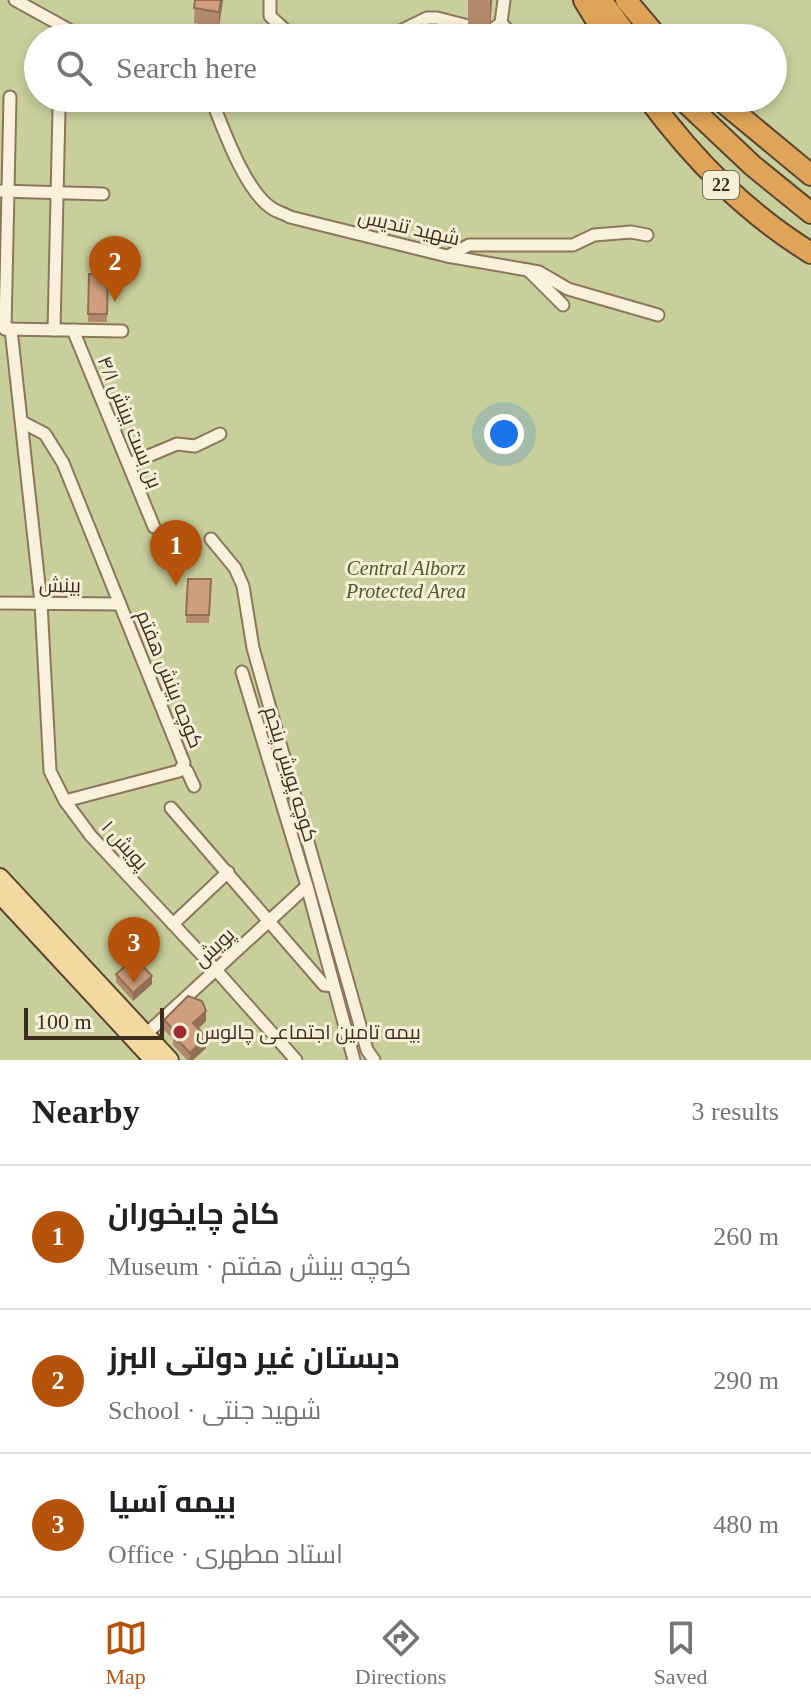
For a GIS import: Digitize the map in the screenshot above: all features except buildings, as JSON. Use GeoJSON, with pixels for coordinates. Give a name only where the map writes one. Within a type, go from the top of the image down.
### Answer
{"type":"FeatureCollection","features":[{"type":"Feature","properties":{"kind":"highway"},"geometry":{"type":"LineString","coordinates":[[584,0],[599,24]]}},
{"type":"Feature","properties":{"kind":"highway"},"geometry":{"type":"LineString","coordinates":[[601,0],[619,24]]}},
{"type":"Feature","properties":{"kind":"highway"},"geometry":{"type":"LineString","coordinates":[[626,0],[646,24]]}},
{"type":"Feature","properties":{"kind":"highway","name":"22"},"geometry":{"type":"LineString","coordinates":[[659,112],[688,150],[729,192],[768,225],[811,253]]}},
{"type":"Feature","properties":{"kind":"highway"},"geometry":{"type":"LineString","coordinates":[[696,112],[753,166],[811,213]]}},
{"type":"Feature","properties":{"kind":"highway"},"geometry":{"type":"LineString","coordinates":[[735,112],[811,175]]}},
{"type":"Feature","properties":{"kind":"main road"},"geometry":{"type":"LineString","coordinates":[[0,877],[170,1060]]}},
{"type":"Feature","properties":{"kind":"main road"},"geometry":{"type":"LineString","coordinates":[[0,895],[153,1060]]}},
{"type":"Feature","properties":{"kind":"street"},"geometry":{"type":"LineString","coordinates":[[15,0],[59,24]]}},
{"type":"Feature","properties":{"kind":"street"},"geometry":{"type":"LineString","coordinates":[[270,0],[270,16],[279,24]]}},
{"type":"Feature","properties":{"kind":"street"},"geometry":{"type":"LineString","coordinates":[[498,24],[504,0]]}},
{"type":"Feature","properties":{"kind":"street"},"geometry":{"type":"LineString","coordinates":[[415,24],[427,18],[437,18],[464,24]]}},
{"type":"Feature","properties":{"kind":"street","name":"پویش ۱"},"geometry":{"type":"LineString","coordinates":[[10,97],[4,192],[5,329],[22,422],[41,603],[50,771],[65,801],[91,836],[296,1060]]}},
{"type":"Feature","properties":{"kind":"street"},"geometry":{"type":"LineString","coordinates":[[54,330],[59,112]]}},
{"type":"Feature","properties":{"kind":"street","name":"شهید تندیس"},"geometry":{"type":"LineString","coordinates":[[217,112],[232,150],[255,191],[271,209],[290,217],[447,256],[539,272],[568,289],[658,315]]}},
{"type":"Feature","properties":{"kind":"street"},"geometry":{"type":"LineString","coordinates":[[4,192],[103,194]]}},
{"type":"Feature","properties":{"kind":"street"},"geometry":{"type":"LineString","coordinates":[[447,256],[469,245],[573,245],[594,235],[631,232],[647,235]]}},
{"type":"Feature","properties":{"kind":"street"},"geometry":{"type":"LineString","coordinates":[[528,270],[563,305]]}},
{"type":"Feature","properties":{"kind":"street"},"geometry":{"type":"LineString","coordinates":[[5,329],[122,331]]}},
{"type":"Feature","properties":{"kind":"street","name":"بن بست بینش ۴/۱"},"geometry":{"type":"LineString","coordinates":[[73,330],[154,527]]}},
{"type":"Feature","properties":{"kind":"street","name":"کوچه بینش هفتم"},"geometry":{"type":"LineString","coordinates":[[22,422],[45,434],[63,463],[184,763],[182,767],[194,786]]}},
{"type":"Feature","properties":{"kind":"street"},"geometry":{"type":"LineString","coordinates":[[129,464],[177,444],[195,446],[220,434]]}},
{"type":"Feature","properties":{"kind":"street"},"geometry":{"type":"LineString","coordinates":[[211,539],[235,568],[243,586],[253,648],[293,794],[367,1050],[374,1060]]}},
{"type":"Feature","properties":{"kind":"street","name":"بینش"},"geometry":{"type":"LineString","coordinates":[[0,603],[120,604]]}},
{"type":"Feature","properties":{"kind":"street","name":"کوچه پویش پنجم"},"geometry":{"type":"LineString","coordinates":[[242,672],[307,886],[354,1060]]}},
{"type":"Feature","properties":{"kind":"street"},"geometry":{"type":"LineString","coordinates":[[65,801],[179,771],[182,767]]}},
{"type":"Feature","properties":{"kind":"street"},"geometry":{"type":"LineString","coordinates":[[171,808],[324,985],[333,986]]}},
{"type":"Feature","properties":{"kind":"street"},"geometry":{"type":"LineString","coordinates":[[173,924],[228,872]]}},
{"type":"Feature","properties":{"kind":"street","name":"پویش"},"geometry":{"type":"LineString","coordinates":[[146,1034],[307,886]]}},
{"type":"Feature","properties":{"kind":"green space","name":"Central Alborz Protected Area"},"geometry":{"type":"Polygon","coordinates":[[[0,0],[811,0],[811,1060],[0,1060],[0,0]]]}},
{"type":"Feature","properties":{"kind":"place","name":"دبستان غیر دولتی البرز"},"geometry":{"type":"Point","coordinates":[115,302]}},
{"type":"Feature","properties":{"kind":"place","name":"کاخ چایخوران"},"geometry":{"type":"Point","coordinates":[176,586]}},
{"type":"Feature","properties":{"kind":"place","name":"بیمه آسیا"},"geometry":{"type":"Point","coordinates":[134,983]}},
{"type":"Feature","properties":{"kind":"place","name":"بیمه تامین اجتماعی چالوس"},"geometry":{"type":"Point","coordinates":[180,1032]}}]}
